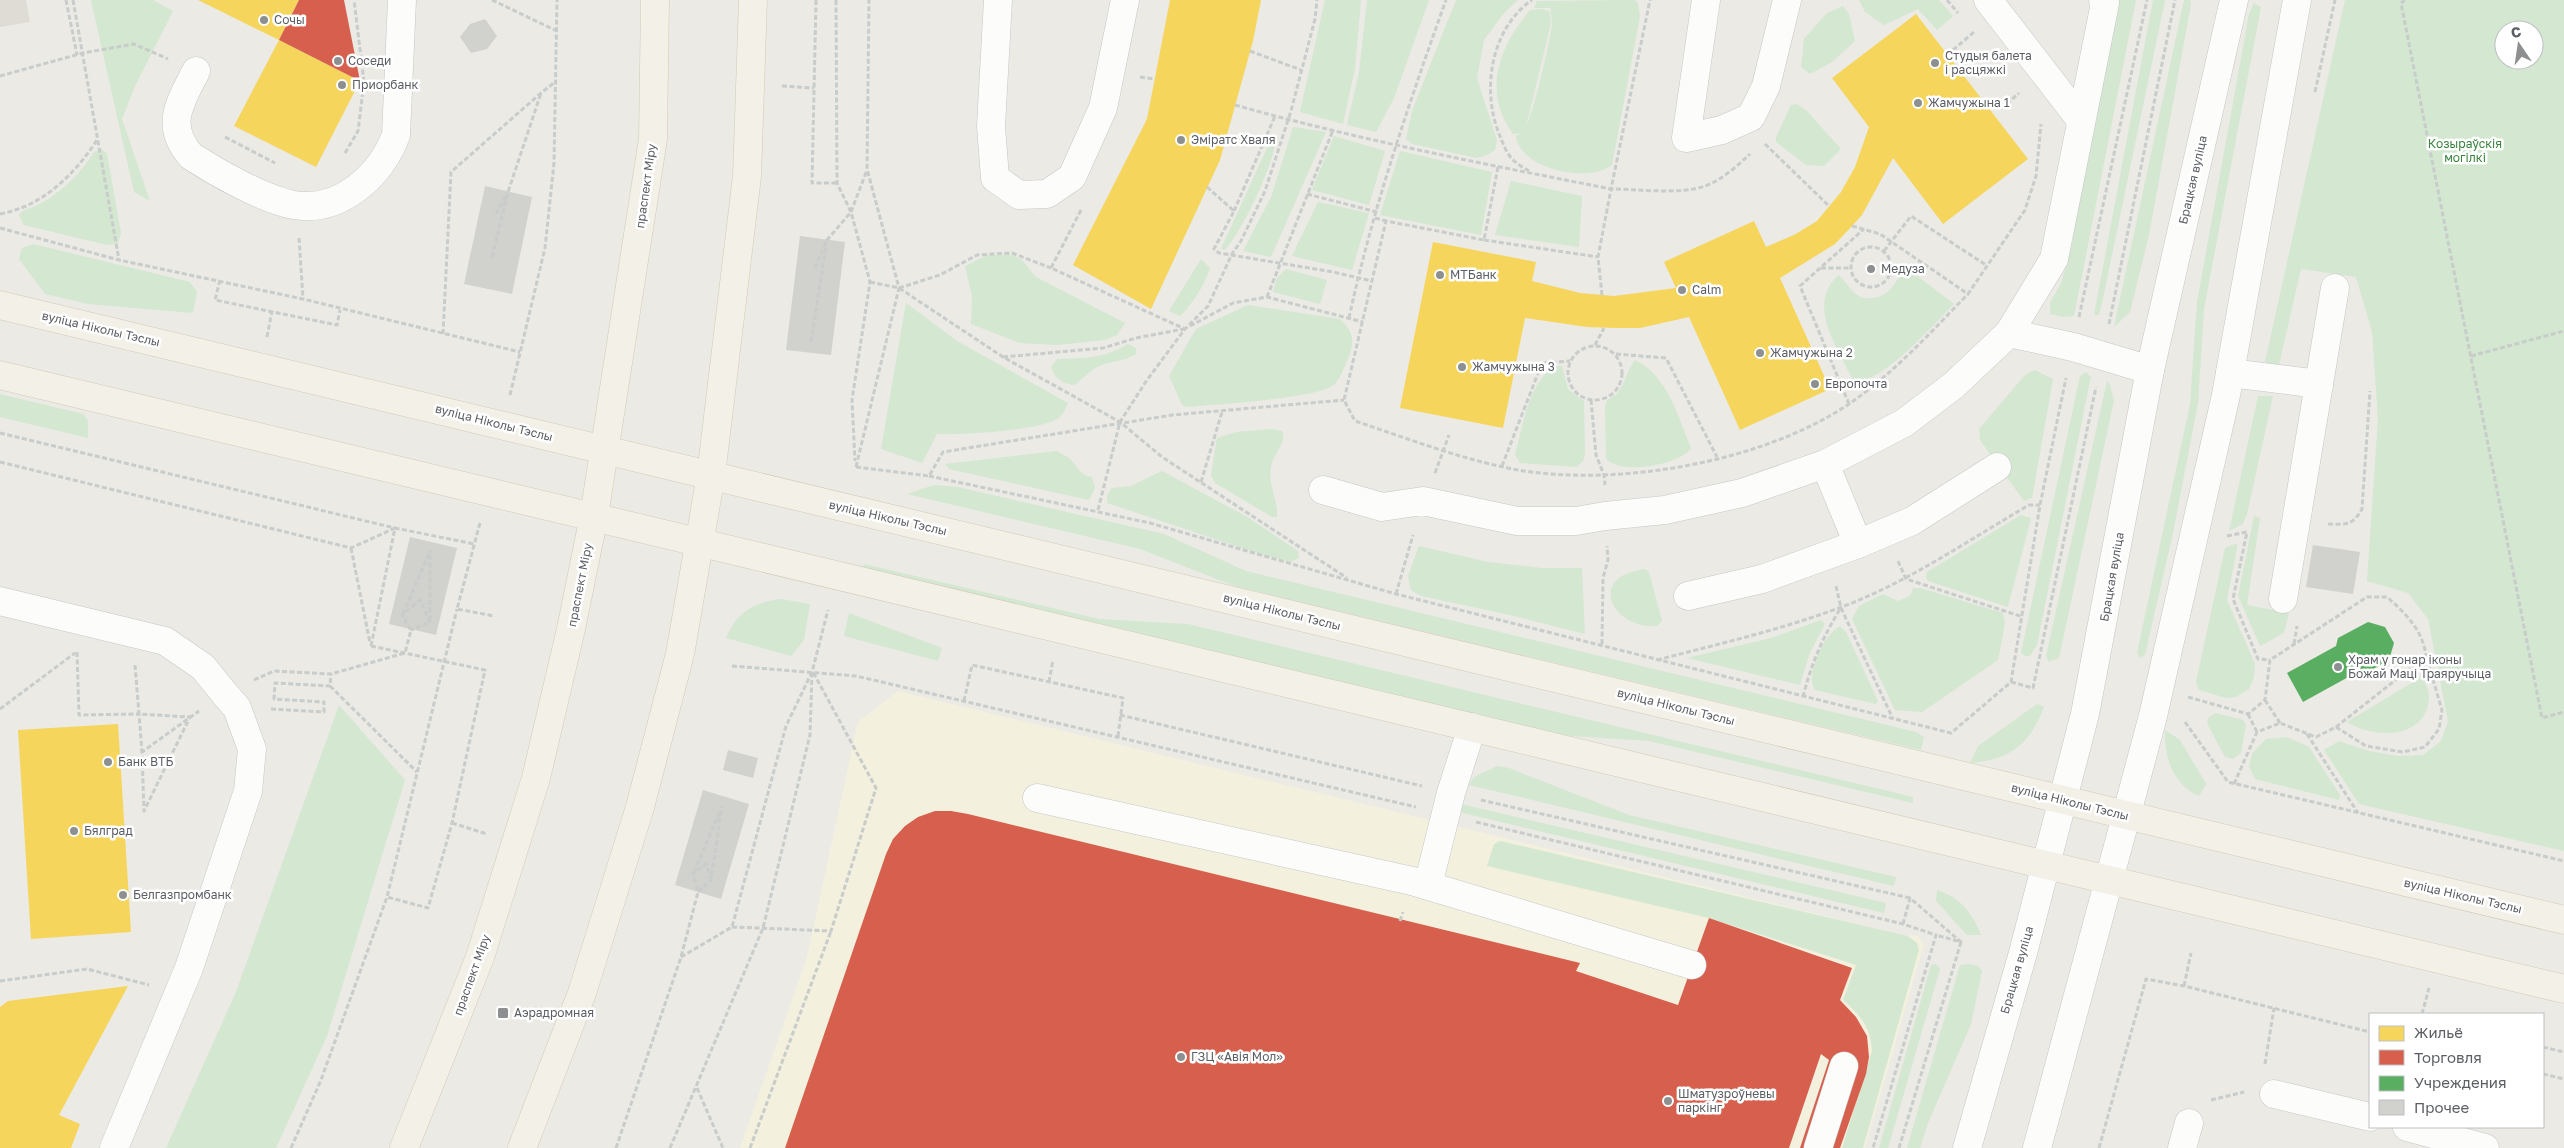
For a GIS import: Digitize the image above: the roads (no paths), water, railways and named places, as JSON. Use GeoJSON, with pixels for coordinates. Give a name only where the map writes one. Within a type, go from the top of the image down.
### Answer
{"type":"FeatureCollection","features":[{"type":"Feature","properties":{"kind":"main road","name":"праспект Міру"},"geometry":{"type":"LineString","coordinates":[[404,1148],[480,957],[536,778],[571,629],[594,516],[653,139],[655,0]]}},
{"type":"Feature","properties":{"kind":"main road"},"geometry":{"type":"LineString","coordinates":[[522,1148],[582,992],[640,806],[680,654],[711,475],[747,176],[754,0]]}},
{"type":"Feature","properties":{"kind":"main road","name":"вуліца Ніколы Тэслы"},"geometry":{"type":"LineString","coordinates":[[0,305],[2564,920]]}},
{"type":"Feature","properties":{"kind":"main road"},"geometry":{"type":"LineString","coordinates":[[0,375],[267,440],[700,541],[2564,989]]}},
{"type":"Feature","properties":{"kind":"street"},"geometry":{"type":"LineString","coordinates":[[196,71],[177,111],[176,125],[183,146],[191,156],[276,201],[297,206],[320,204],[340,199],[356,190],[375,174],[389,154],[396,135],[402,0]]}},
{"type":"Feature","properties":{"kind":"street"},"geometry":{"type":"LineString","coordinates":[[998,0],[991,126],[995,178],[1019,195],[1047,194],[1072,177],[1103,108],[1125,0]]}},
{"type":"Feature","properties":{"kind":"street"},"geometry":{"type":"LineString","coordinates":[[1706,0],[1686,138],[1722,130],[1751,117],[1766,86],[1787,0]]}},
{"type":"Feature","properties":{"kind":"street"},"geometry":{"type":"LineString","coordinates":[[1988,0],[2080,119]]}},
{"type":"Feature","properties":{"kind":"street"},"geometry":{"type":"LineString","coordinates":[[1323,490],[1382,507],[1423,501],[1517,521],[1576,521],[1666,510],[1742,493],[1825,464],[1904,423],[1954,385],[2009,333],[2054,259],[2080,119],[2105,3],[2103,0]]}},
{"type":"Feature","properties":{"kind":"street","name":"Брацкая вуліца"},"geometry":{"type":"LineString","coordinates":[[1967,1148],[2046,865],[2085,714],[2102,636],[2150,370],[2234,0]]}},
{"type":"Feature","properties":{"kind":"street"},"geometry":{"type":"LineString","coordinates":[[2037,1148],[2076,997],[2111,880],[2154,716],[2230,373],[2297,0]]}},
{"type":"Feature","properties":{"kind":"street"},"geometry":{"type":"LineString","coordinates":[[2291,608],[2319,384],[2335,288]]}},
{"type":"Feature","properties":{"kind":"street"},"geometry":{"type":"LineString","coordinates":[[2009,333],[2150,370]]}},
{"type":"Feature","properties":{"kind":"street"},"geometry":{"type":"LineString","coordinates":[[2230,373],[2319,384]]}},
{"type":"Feature","properties":{"kind":"street"},"geometry":{"type":"LineString","coordinates":[[1825,464],[1858,544]]}},
{"type":"Feature","properties":{"kind":"street"},"geometry":{"type":"LineString","coordinates":[[1688,596],[1762,579],[1858,544],[1912,521],[1997,468]]}},
{"type":"Feature","properties":{"kind":"street"},"geometry":{"type":"LineString","coordinates":[[0,601],[165,641],[203,668],[228,691],[237,708],[252,749],[248,791],[178,992],[114,1148]]}},
{"type":"Feature","properties":{"kind":"street"},"geometry":{"type":"LineString","coordinates":[[1428,885],[1448,803],[1472,727]]}},
{"type":"Feature","properties":{"kind":"street"},"geometry":{"type":"LineString","coordinates":[[1037,798],[1428,885],[1692,965]]}},
{"type":"Feature","properties":{"kind":"street"},"geometry":{"type":"LineString","coordinates":[[1818,1148],[1844,1066]]}},
{"type":"Feature","properties":{"kind":"street"},"geometry":{"type":"LineString","coordinates":[[2274,1094],[2369,1118]]}},
{"type":"Feature","properties":{"kind":"street"},"geometry":{"type":"LineString","coordinates":[[2400,1148],[2402,1128]]}},
{"type":"Feature","properties":{"kind":"street"},"geometry":{"type":"LineString","coordinates":[[2411,1128],[2484,1148]]}},
{"type":"Feature","properties":{"kind":"place","name":"Сочы"},"geometry":{"type":"Point","coordinates":[264,20]}},
{"type":"Feature","properties":{"kind":"place","name":"Соседи"},"geometry":{"type":"Point","coordinates":[338,61]}},
{"type":"Feature","properties":{"kind":"place","name":"Студыя балета і расцяжкі"},"geometry":{"type":"Point","coordinates":[1935,63]}},
{"type":"Feature","properties":{"kind":"place","name":"Приорбанк"},"geometry":{"type":"Point","coordinates":[342,85]}},
{"type":"Feature","properties":{"kind":"place","name":"Жамчужына 1"},"geometry":{"type":"Point","coordinates":[1918,103]}},
{"type":"Feature","properties":{"kind":"place","name":"Эміратс Хваля"},"geometry":{"type":"Point","coordinates":[1181,140]}},
{"type":"Feature","properties":{"kind":"place","name":"Медуза"},"geometry":{"type":"Point","coordinates":[1871,269]}},
{"type":"Feature","properties":{"kind":"place","name":"МТБанк"},"geometry":{"type":"Point","coordinates":[1440,275]}},
{"type":"Feature","properties":{"kind":"place","name":"Calm"},"geometry":{"type":"Point","coordinates":[1682,290]}},
{"type":"Feature","properties":{"kind":"place","name":"Жамчужына 2"},"geometry":{"type":"Point","coordinates":[1760,353]}},
{"type":"Feature","properties":{"kind":"place","name":"Жамчужына 3"},"geometry":{"type":"Point","coordinates":[1462,367]}},
{"type":"Feature","properties":{"kind":"place","name":"Европочта"},"geometry":{"type":"Point","coordinates":[1815,384]}},
{"type":"Feature","properties":{"kind":"place","name":"Храм у гонар іконы Божай Маці Траяручыца"},"geometry":{"type":"Point","coordinates":[2338,667]}},
{"type":"Feature","properties":{"kind":"place","name":"Банк ВТБ"},"geometry":{"type":"Point","coordinates":[108,762]}},
{"type":"Feature","properties":{"kind":"place","name":"Бялград"},"geometry":{"type":"Point","coordinates":[74,831]}},
{"type":"Feature","properties":{"kind":"place","name":"Белгазпромбанк"},"geometry":{"type":"Point","coordinates":[123,895]}},
{"type":"Feature","properties":{"kind":"place","name":"Аэрадромная"},"geometry":{"type":"Point","coordinates":[503,1013]}},
{"type":"Feature","properties":{"kind":"place","name":"ГЗЦ «Авія Мол»"},"geometry":{"type":"Point","coordinates":[1181,1057]}},
{"type":"Feature","properties":{"kind":"place","name":"Шматузроўневы паркінг"},"geometry":{"type":"Point","coordinates":[1668,1101]}},
{"type":"Feature","properties":{"kind":"park label","name":"Козыраўскія могілкі"},"geometry":{"type":"Point","coordinates":[2465,151]}}]}
